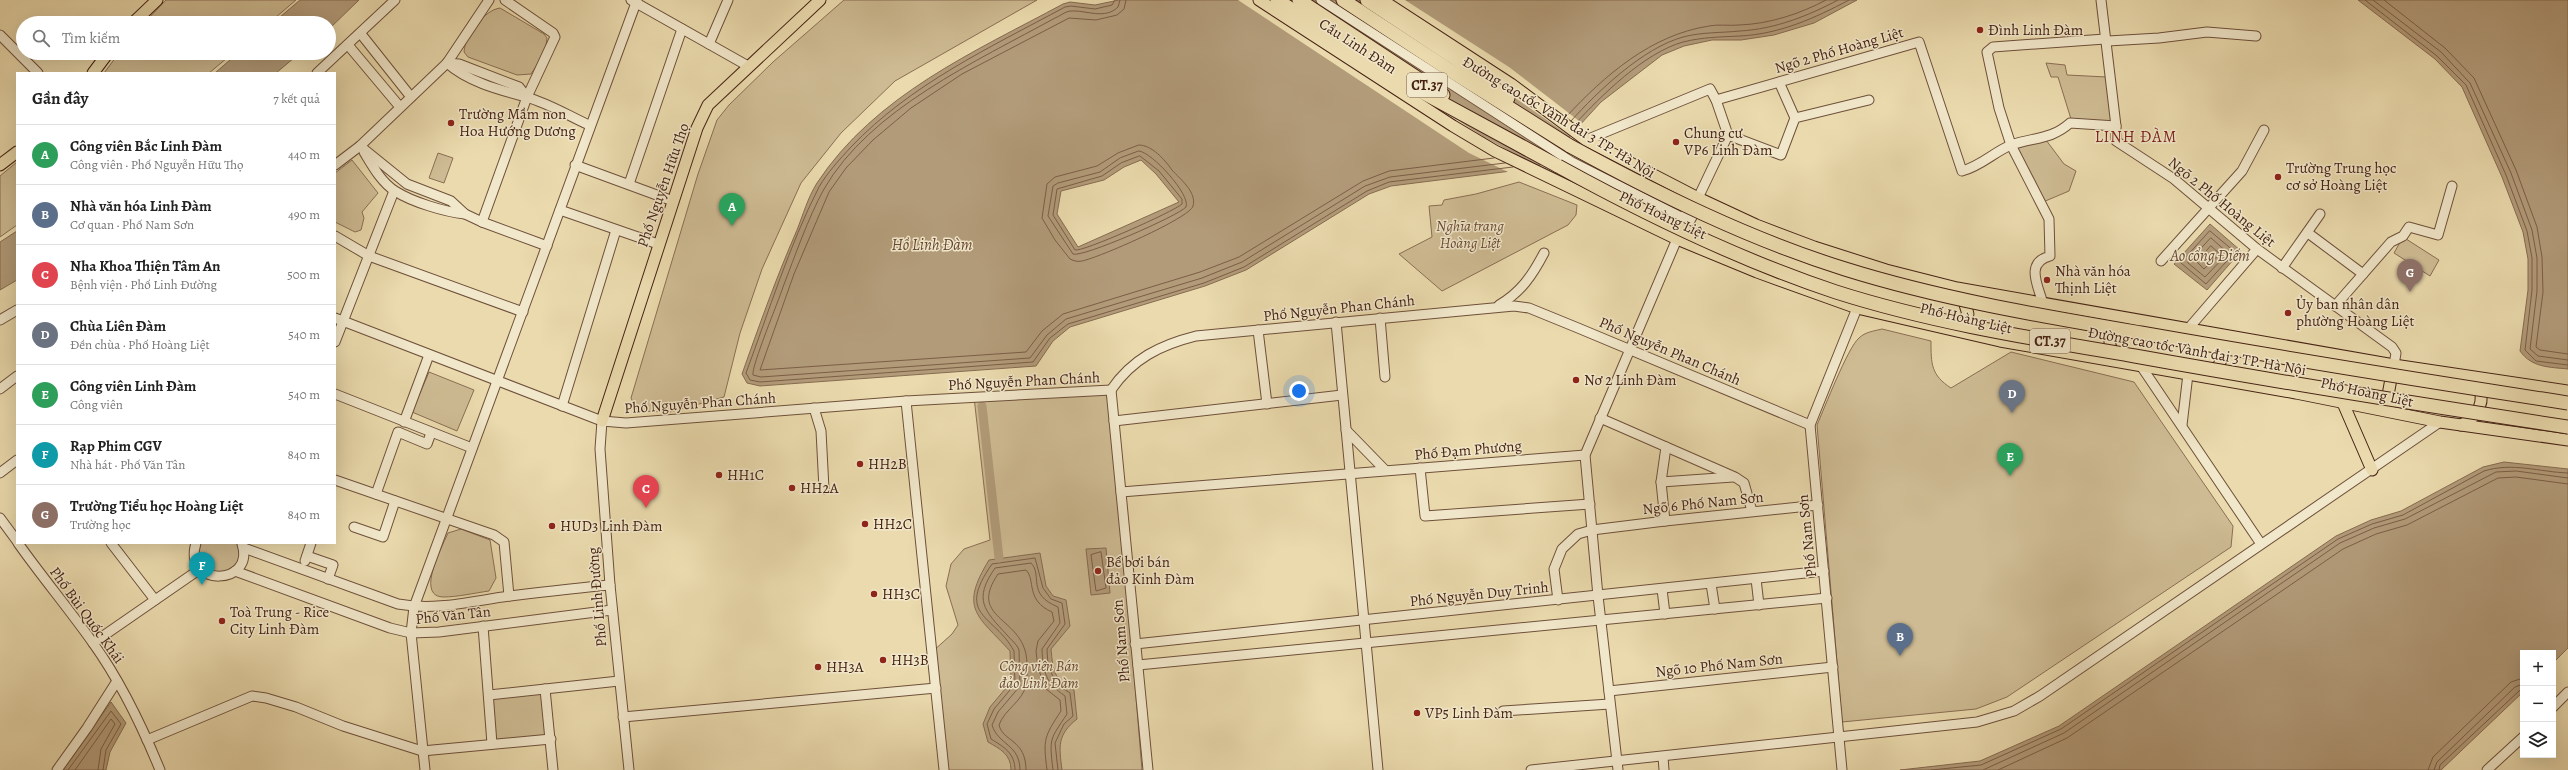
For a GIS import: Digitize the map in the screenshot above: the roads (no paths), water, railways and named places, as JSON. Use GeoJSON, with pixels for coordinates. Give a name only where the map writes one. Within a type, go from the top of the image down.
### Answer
{"type":"FeatureCollection","features":[{"type":"Feature","properties":{"kind":"highway"},"geometry":{"type":"LineString","coordinates":[[1277,0],[1420,91],[1558,166]]}},
{"type":"Feature","properties":{"kind":"highway","name":"Đường cao tốc Vành đai 3 TP. Hà Nội"},"geometry":{"type":"LineString","coordinates":[[1299,0],[1438,92],[1558,166],[1640,212],[1748,260],[1837,292],[1925,316],[2057,342],[2299,385],[2568,427]]}},
{"type":"Feature","properties":{"kind":"highway","name":"Đường cao tốc Vành đai 3 TP. Hà Nội"},"geometry":{"type":"LineString","coordinates":[[1343,0],[1451,71],[1570,146],[1652,191],[1758,238],[1845,269],[1930,292],[2060,319],[2319,364],[2568,403]]}},
{"type":"Feature","properties":{"kind":"highway"},"geometry":{"type":"LineString","coordinates":[[1367,0],[1456,59],[1570,146]]}},
{"type":"Feature","properties":{"kind":"main road"},"geometry":{"type":"LineString","coordinates":[[140,16],[157,0]]}},
{"type":"Feature","properties":{"kind":"main road","name":"Phố Nguyễn Hữu Thọ"},"geometry":{"type":"LineString","coordinates":[[602,421],[696,128],[708,106],[748,66],[820,0]]}},
{"type":"Feature","properties":{"kind":"main road","name":"Cầu Linh Đàm"},"geometry":{"type":"LineString","coordinates":[[1259,0],[1453,126],[1545,176]]}},
{"type":"Feature","properties":{"kind":"main road"},"geometry":{"type":"LineString","coordinates":[[1382,0],[1511,84],[1584,139]]}},
{"type":"Feature","properties":{"kind":"main road"},"geometry":{"type":"LineString","coordinates":[[95,72],[103,60]]}},
{"type":"Feature","properties":{"kind":"main road","name":"Phố Hoàng Liệt"},"geometry":{"type":"LineString","coordinates":[[1584,139],[1698,198],[1756,225],[1814,247],[1886,270],[1957,288],[2124,319],[2394,365],[2568,391]]}},
{"type":"Feature","properties":{"kind":"main road"},"geometry":{"type":"LineString","coordinates":[[0,165],[16,153]]}},
{"type":"Feature","properties":{"kind":"main road","name":"Phố Hoàng Liệt"},"geometry":{"type":"LineString","coordinates":[[1545,176],[1676,239],[1757,272],[1857,308],[1948,330],[2208,377],[2385,412],[2461,426],[2568,440]]}},
{"type":"Feature","properties":{"kind":"main road"},"geometry":{"type":"LineString","coordinates":[[1948,330],[1960,324],[1968,314],[1966,302],[1957,288]]}},
{"type":"Feature","properties":{"kind":"main road"},"geometry":{"type":"LineString","coordinates":[[2119,362],[2113,354],[2109,340],[2114,326],[2124,319]]}},
{"type":"Feature","properties":{"kind":"main road"},"geometry":{"type":"LineString","coordinates":[[2208,377],[2218,368],[2222,356],[2220,344],[2214,334]]}},
{"type":"Feature","properties":{"kind":"main road"},"geometry":{"type":"LineString","coordinates":[[2385,412],[2394,365]]}},
{"type":"Feature","properties":{"kind":"main road"},"geometry":{"type":"LineString","coordinates":[[2461,426],[2474,419],[2481,404],[2480,388],[2469,376]]}},
{"type":"Feature","properties":{"kind":"main road"},"geometry":{"type":"LineString","coordinates":[[2343,403],[2372,470]]}},
{"type":"Feature","properties":{"kind":"street"},"geometry":{"type":"LineString","coordinates":[[336,56],[361,34],[395,0]]}},
{"type":"Feature","properties":{"kind":"street"},"geometry":{"type":"LineString","coordinates":[[336,164],[360,146],[447,63],[489,0]]}},
{"type":"Feature","properties":{"kind":"street"},"geometry":{"type":"LineString","coordinates":[[482,222],[527,97],[556,38],[554,33],[505,0]]}},
{"type":"Feature","properties":{"kind":"street"},"geometry":{"type":"LineString","coordinates":[[709,44],[728,0]]}},
{"type":"Feature","properties":{"kind":"street"},"geometry":{"type":"LineString","coordinates":[[1321,0],[1572,162],[1683,218]]}},
{"type":"Feature","properties":{"kind":"street"},"geometry":{"type":"LineString","coordinates":[[2102,0],[2104,39],[2116,126]]}},
{"type":"Feature","properties":{"kind":"street"},"geometry":{"type":"LineString","coordinates":[[425,770],[411,633],[414,607],[547,246],[634,1],[748,66]]}},
{"type":"Feature","properties":{"kind":"street"},"geometry":{"type":"LineString","coordinates":[[629,184],[682,29]]}},
{"type":"Feature","properties":{"kind":"street"},"geometry":{"type":"LineString","coordinates":[[2043,304],[2034,279],[2034,271],[2044,257],[2050,256],[2048,240],[2050,224],[2011,145],[1999,108],[1987,52],[1993,47],[2104,39],[2159,38],[2207,32],[2256,36]]}},
{"type":"Feature","properties":{"kind":"street"},"geometry":{"type":"LineString","coordinates":[[361,34],[411,97]]}},
{"type":"Feature","properties":{"kind":"street"},"geometry":{"type":"LineString","coordinates":[[0,35],[16,51]]}},
{"type":"Feature","properties":{"kind":"street","name":"Ngõ 2 Phố Hoàng Liệt"},"geometry":{"type":"LineString","coordinates":[[1716,100],[1919,42],[1962,171],[1974,168],[2011,145],[2059,133],[2070,123],[2116,126],[2116,141],[2174,179],[2208,210],[2257,249],[2392,347],[2396,353],[2394,365]]}},
{"type":"Feature","properties":{"kind":"street"},"geometry":{"type":"LineString","coordinates":[[348,45],[400,107]]}},
{"type":"Feature","properties":{"kind":"street"},"geometry":{"type":"LineString","coordinates":[[25,60],[37,72]]}},
{"type":"Feature","properties":{"kind":"street"},"geometry":{"type":"LineString","coordinates":[[318,72],[331,60]]}},
{"type":"Feature","properties":{"kind":"street"},"geometry":{"type":"LineString","coordinates":[[447,63],[459,64],[519,87],[527,97],[589,126]]}},
{"type":"Feature","properties":{"kind":"street"},"geometry":{"type":"LineString","coordinates":[[1728,135],[1781,155],[1795,118],[1779,82]]}},
{"type":"Feature","properties":{"kind":"street"},"geometry":{"type":"LineString","coordinates":[[1584,139],[1710,89],[1716,100],[1728,135],[1698,198],[1698,204],[1695,211],[1683,235],[1676,239]]}},
{"type":"Feature","properties":{"kind":"street"},"geometry":{"type":"LineString","coordinates":[[1795,118],[1869,100]]}},
{"type":"Feature","properties":{"kind":"street"},"geometry":{"type":"LineString","coordinates":[[2162,262],[2242,171],[2264,130]]}},
{"type":"Feature","properties":{"kind":"street"},"geometry":{"type":"LineString","coordinates":[[360,146],[382,178],[394,191],[450,213],[465,214]]}},
{"type":"Feature","properties":{"kind":"street"},"geometry":{"type":"LineString","coordinates":[[360,146],[382,162],[401,181],[452,201],[465,214],[482,222],[547,246]]}},
{"type":"Feature","properties":{"kind":"street"},"geometry":{"type":"LineString","coordinates":[[575,165],[673,201]]}},
{"type":"Feature","properties":{"kind":"street"},"geometry":{"type":"LineString","coordinates":[[2335,306],[2391,242],[2403,236],[2409,227],[2438,235],[2452,186]]}},
{"type":"Feature","properties":{"kind":"street"},"geometry":{"type":"LineString","coordinates":[[336,336],[339,320],[369,256],[394,191]]}},
{"type":"Feature","properties":{"kind":"street"},"geometry":{"type":"LineString","coordinates":[[1618,766],[1598,596],[1585,454],[1676,239],[1676,231],[1692,201],[1698,198]]}},
{"type":"Feature","properties":{"kind":"street"},"geometry":{"type":"LineString","coordinates":[[560,210],[658,244]]}},
{"type":"Feature","properties":{"kind":"street"},"geometry":{"type":"LineString","coordinates":[[2282,268],[2320,214]]}},
{"type":"Feature","properties":{"kind":"street"},"geometry":{"type":"LineString","coordinates":[[562,406],[616,230]]}},
{"type":"Feature","properties":{"kind":"street"},"geometry":{"type":"LineString","coordinates":[[2308,233],[2363,274]]}},
{"type":"Feature","properties":{"kind":"street"},"geometry":{"type":"LineString","coordinates":[[336,237],[369,256],[523,312]]}},
{"type":"Feature","properties":{"kind":"street"},"geometry":{"type":"LineString","coordinates":[[2188,329],[2257,249]]}},
{"type":"Feature","properties":{"kind":"street"},"geometry":{"type":"LineString","coordinates":[[1498,306],[1517,295],[1533,275],[1544,253]]}},
{"type":"Feature","properties":{"kind":"street","name":"Phố Nguyễn Phan Chánh"},"geometry":{"type":"LineString","coordinates":[[339,320],[602,421],[626,423],[906,401],[1111,390],[1131,366],[1148,353],[1170,343],[1196,336],[1498,306],[1529,308],[1629,351],[1810,425]]}},
{"type":"Feature","properties":{"kind":"street","name":"Phố Nam Sơn"},"geometry":{"type":"LineString","coordinates":[[1842,770],[1810,425],[1857,308]]}},
{"type":"Feature","properties":{"kind":"street"},"geometry":{"type":"LineString","coordinates":[[0,320],[16,311]]}},
{"type":"Feature","properties":{"kind":"street"},"geometry":{"type":"LineString","coordinates":[[1380,318],[1385,377]]}},
{"type":"Feature","properties":{"kind":"street"},"geometry":{"type":"LineString","coordinates":[[1336,322],[1378,770]]}},
{"type":"Feature","properties":{"kind":"street"},"geometry":{"type":"LineString","coordinates":[[1258,330],[1267,404]]}},
{"type":"Feature","properties":{"kind":"street"},"geometry":{"type":"LineString","coordinates":[[404,422],[429,355]]}},
{"type":"Feature","properties":{"kind":"street"},"geometry":{"type":"LineString","coordinates":[[2141,366],[2261,544]]}},
{"type":"Feature","properties":{"kind":"street"},"geometry":{"type":"LineString","coordinates":[[2182,425],[2188,374]]}},
{"type":"Feature","properties":{"kind":"street"},"geometry":{"type":"LineString","coordinates":[[0,389],[16,377]]}},
{"type":"Feature","properties":{"kind":"street","name":"Phố Nam Sơn"},"geometry":{"type":"LineString","coordinates":[[1111,390],[1148,770]]}},
{"type":"Feature","properties":{"kind":"street"},"geometry":{"type":"LineString","coordinates":[[336,394],[472,448]]}},
{"type":"Feature","properties":{"kind":"street"},"geometry":{"type":"LineString","coordinates":[[1114,421],[1342,395]]}},
{"type":"Feature","properties":{"kind":"street"},"geometry":{"type":"LineString","coordinates":[[906,401],[944,770]]}},
{"type":"Feature","properties":{"kind":"street"},"geometry":{"type":"LineString","coordinates":[[814,408],[821,431],[824,490]]}},
{"type":"Feature","properties":{"kind":"street"},"geometry":{"type":"LineString","coordinates":[[1600,418],[1735,477],[1744,483],[1752,511]]}},
{"type":"Feature","properties":{"kind":"street","name":"Phố Linh Đường"},"geometry":{"type":"LineString","coordinates":[[602,421],[600,449],[610,585],[628,770]]}},
{"type":"Feature","properties":{"kind":"street"},"geometry":{"type":"LineString","coordinates":[[1531,770],[1618,766],[1663,756],[1838,739],[1977,722],[2014,711],[2096,658],[2440,422]]}},
{"type":"Feature","properties":{"kind":"street"},"geometry":{"type":"LineString","coordinates":[[1346,430],[1386,470]]}},
{"type":"Feature","properties":{"kind":"street"},"geometry":{"type":"LineString","coordinates":[[376,494],[398,432],[427,444],[431,433]]}},
{"type":"Feature","properties":{"kind":"street"},"geometry":{"type":"LineString","coordinates":[[1665,521],[1661,482],[1666,447]]}},
{"type":"Feature","properties":{"kind":"street","name":"Phố Đạm Phương"},"geometry":{"type":"LineString","coordinates":[[1121,492],[1585,454]]}},
{"type":"Feature","properties":{"kind":"street"},"geometry":{"type":"LineString","coordinates":[[0,473],[16,461]]}},
{"type":"Feature","properties":{"kind":"street"},"geometry":{"type":"LineString","coordinates":[[1420,468],[1424,516],[1590,504]]}},
{"type":"Feature","properties":{"kind":"street"},"geometry":{"type":"LineString","coordinates":[[1661,482],[1735,477]]}},
{"type":"Feature","properties":{"kind":"street"},"geometry":{"type":"LineString","coordinates":[[336,480],[494,535],[504,542],[510,596]]}},
{"type":"Feature","properties":{"kind":"street"},"geometry":{"type":"LineString","coordinates":[[354,527],[383,537],[395,501]]}},
{"type":"Feature","properties":{"kind":"street","name":"Ngõ 6 Phố Nam Sơn"},"geometry":{"type":"LineString","coordinates":[[1558,600],[1554,569],[1558,558],[1568,542],[1578,534],[1592,530],[1665,521],[1818,505]]}},
{"type":"Feature","properties":{"kind":"street","name":"Phố Bùi Quốc Khái"},"geometry":{"type":"LineString","coordinates":[[0,518],[16,539]]}},
{"type":"Feature","properties":{"kind":"street","name":"Phố Bùi Quốc Khái"},"geometry":{"type":"LineString","coordinates":[[19,544],[93,643],[117,681],[148,740],[160,770]]}},
{"type":"Feature","properties":{"kind":"street"},"geometry":{"type":"LineString","coordinates":[[112,544],[155,600]]}},
{"type":"Feature","properties":{"kind":"street"},"geometry":{"type":"LineString","coordinates":[[196,544],[194,556],[200,569],[206,573],[219,577],[235,571]]}},
{"type":"Feature","properties":{"kind":"street"},"geometry":{"type":"LineString","coordinates":[[311,544],[306,559],[333,565],[328,579]]}},
{"type":"Feature","properties":{"kind":"street","name":"Phố Văn Tân"},"geometry":{"type":"LineString","coordinates":[[610,585],[510,596],[438,607],[414,607],[398,604],[243,546],[242,562],[235,571],[337,610],[411,633],[425,634],[612,610]]}},
{"type":"Feature","properties":{"kind":"street"},"geometry":{"type":"LineString","coordinates":[[93,643],[200,569]]}},
{"type":"Feature","properties":{"kind":"street","name":"Phố Nguyễn Duy Trinh"},"geometry":{"type":"LineString","coordinates":[[1136,644],[1824,571]]}},
{"type":"Feature","properties":{"kind":"street"},"geometry":{"type":"LineString","coordinates":[[1756,579],[1759,605]]}},
{"type":"Feature","properties":{"kind":"street"},"geometry":{"type":"LineString","coordinates":[[1711,584],[1715,609]]}},
{"type":"Feature","properties":{"kind":"street"},"geometry":{"type":"LineString","coordinates":[[1662,589],[1665,614]]}},
{"type":"Feature","properties":{"kind":"street"},"geometry":{"type":"LineString","coordinates":[[1138,665],[1827,598]]}},
{"type":"Feature","properties":{"kind":"street"},"geometry":{"type":"LineString","coordinates":[[483,626],[492,744]]}},
{"type":"Feature","properties":{"kind":"street","name":"Ngõ 10 Phố Nam Sơn"},"geometry":{"type":"LineString","coordinates":[[1609,691],[1833,668]]}},
{"type":"Feature","properties":{"kind":"street"},"geometry":{"type":"LineString","coordinates":[[57,770],[87,728],[117,681]]}},
{"type":"Feature","properties":{"kind":"street"},"geometry":{"type":"LineString","coordinates":[[489,695],[619,681]]}},
{"type":"Feature","properties":{"kind":"street"},"geometry":{"type":"LineString","coordinates":[[623,717],[936,688]]}},
{"type":"Feature","properties":{"kind":"street"},"geometry":{"type":"LineString","coordinates":[[545,690],[553,770]]}},
{"type":"Feature","properties":{"kind":"street"},"geometry":{"type":"LineString","coordinates":[[2556,704],[2567,695]]}},
{"type":"Feature","properties":{"kind":"street"},"geometry":{"type":"LineString","coordinates":[[148,740],[252,696],[266,698],[288,705],[343,726],[422,751],[550,739]]}},
{"type":"Feature","properties":{"kind":"street"},"geometry":{"type":"LineString","coordinates":[[1503,712],[1610,704]]}},
{"type":"Feature","properties":{"kind":"street"},"geometry":{"type":"LineString","coordinates":[[2487,770],[2520,740]]}},
{"type":"Feature","properties":{"kind":"street"},"geometry":{"type":"LineString","coordinates":[[1663,756],[1664,770]]}},
{"type":"Feature","properties":{"kind":"water"},"geometry":{"type":"Polygon","coordinates":[[[300,0],[359,0],[336,22],[336,16],[281,16],[300,0]]]}},
{"type":"Feature","properties":{"kind":"water","name":"Hồ Linh Đàm"},"geometry":{"type":"Polygon","coordinates":[[[1119,0],[1857,0],[1814,23],[1774,35],[1741,40],[1712,40],[1684,46],[1662,55],[1601,102],[1544,164],[1511,171],[1391,186],[1369,194],[1246,270],[1205,286],[1070,327],[1053,341],[1036,366],[760,386],[747,383],[742,374],[761,320],[808,200],[817,183],[841,152],[867,125],[897,100],[928,78],[1063,4],[1070,2],[1095,5],[1119,0]],[[1141,160],[1124,167],[1104,180],[1061,191],[1057,214],[1078,247],[1179,202],[1156,174],[1141,160]]]}},
{"type":"Feature","properties":{"kind":"water"},"geometry":{"type":"Polygon","coordinates":[[[2358,0],[2568,0],[2568,369],[2536,364],[2525,357],[2520,351],[2528,290],[2528,259],[2523,232],[2502,177],[2462,87],[2435,59],[2358,0]]]}},
{"type":"Feature","properties":{"kind":"water"},"geometry":{"type":"Polygon","coordinates":[[[230,60],[292,60],[277,72],[216,72],[230,60]]]}},
{"type":"Feature","properties":{"kind":"water","name":"Ao cổng Điếm"},"geometry":{"type":"Polygon","coordinates":[[[2210,224],[2241,251],[2207,290],[2174,264],[2210,224]]]}},
{"type":"Feature","properties":{"kind":"water"},"geometry":{"type":"Polygon","coordinates":[[[16,232],[16,281],[0,290],[0,242],[16,232]]]}},
{"type":"Feature","properties":{"kind":"water"},"geometry":{"type":"Polygon","coordinates":[[[2504,462],[2568,469],[2568,648],[2556,660],[2556,650],[2520,650],[2520,695],[2441,770],[1900,770],[1980,761],[2059,726],[2336,536],[2371,520],[2401,511],[2483,467],[2504,462]]]}},
{"type":"Feature","properties":{"kind":"water","name":"Bể bơi bán đảo Kinh Đàm"},"geometry":{"type":"Polygon","coordinates":[[[1106,548],[1110,593],[1091,595],[1086,549],[1106,548]]]}},
{"type":"Feature","properties":{"kind":"water"},"geometry":{"type":"Polygon","coordinates":[[[1040,553],[1046,586],[1053,596],[1066,600],[1070,626],[1051,649],[1054,669],[1058,678],[1074,690],[1077,719],[1066,730],[1061,742],[1060,754],[1062,770],[1011,770],[1011,764],[1007,756],[1001,750],[988,742],[983,724],[990,707],[1011,682],[1010,651],[981,619],[976,610],[974,601],[975,590],[989,560],[1040,553]]]}},
{"type":"Feature","properties":{"kind":"water"},"geometry":{"type":"Polygon","coordinates":[[[111,702],[126,723],[110,752],[106,770],[63,770],[111,702]]]}},
{"type":"Feature","properties":{"kind":"waterway"},"geometry":{"type":"LineString","coordinates":[[982,406],[999,558]]}},
{"type":"Feature","properties":{"kind":"place","name":"Đình Linh Đàm"},"geometry":{"type":"Point","coordinates":[1980,30]}},
{"type":"Feature","properties":{"kind":"place","name":"Trường Mầm non Hoa Hướng Dương"},"geometry":{"type":"Point","coordinates":[451,123]}},
{"type":"Feature","properties":{"kind":"place","name":"Chung cư VP6 Linh Đàm"},"geometry":{"type":"Point","coordinates":[1676,142]}},
{"type":"Feature","properties":{"kind":"place","name":"Trường Trung học cơ sở Hoàng Liệt"},"geometry":{"type":"Point","coordinates":[2278,177]}},
{"type":"Feature","properties":{"kind":"place","name":"Công viên Bắc Linh Đàm"},"geometry":{"type":"Point","coordinates":[732,226]}},
{"type":"Feature","properties":{"kind":"place","name":"Nhà văn hóa Thịnh Liệt"},"geometry":{"type":"Point","coordinates":[2047,280]}},
{"type":"Feature","properties":{"kind":"place","name":"Trường Tiểu học Hoàng Liệt"},"geometry":{"type":"Point","coordinates":[2410,292]}},
{"type":"Feature","properties":{"kind":"place","name":"Ủy ban nhân dân phường Hoàng Liệt"},"geometry":{"type":"Point","coordinates":[2288,313]}},
{"type":"Feature","properties":{"kind":"place","name":"Nơ 2 Linh Đàm"},"geometry":{"type":"Point","coordinates":[1576,380]}},
{"type":"Feature","properties":{"kind":"place","name":"Chùa Liên Đàm"},"geometry":{"type":"Point","coordinates":[2012,413]}},
{"type":"Feature","properties":{"kind":"place","name":"HH2B"},"geometry":{"type":"Point","coordinates":[860,464]}},
{"type":"Feature","properties":{"kind":"place","name":"HH1C"},"geometry":{"type":"Point","coordinates":[719,475]}},
{"type":"Feature","properties":{"kind":"place","name":"Công viên Linh Đàm"},"geometry":{"type":"Point","coordinates":[2010,476]}},
{"type":"Feature","properties":{"kind":"place","name":"HH2A"},"geometry":{"type":"Point","coordinates":[792,488]}},
{"type":"Feature","properties":{"kind":"place","name":"Nha Khoa Thiện Tâm An"},"geometry":{"type":"Point","coordinates":[646,508]}},
{"type":"Feature","properties":{"kind":"place","name":"HH2C"},"geometry":{"type":"Point","coordinates":[865,524]}},
{"type":"Feature","properties":{"kind":"place","name":"HUD3 Linh Đàm"},"geometry":{"type":"Point","coordinates":[552,526]}},
{"type":"Feature","properties":{"kind":"place","name":"Bể bơi bán đảo Kinh Đàm"},"geometry":{"type":"Point","coordinates":[1098,571]}},
{"type":"Feature","properties":{"kind":"place","name":"Rạp Phim CGV"},"geometry":{"type":"Point","coordinates":[202,585]}},
{"type":"Feature","properties":{"kind":"place","name":"HH3C"},"geometry":{"type":"Point","coordinates":[874,594]}},
{"type":"Feature","properties":{"kind":"place","name":"Toà Trung - Rice City Linh Đàm"},"geometry":{"type":"Point","coordinates":[222,621]}},
{"type":"Feature","properties":{"kind":"place","name":"Nhà văn hóa Linh Đàm"},"geometry":{"type":"Point","coordinates":[1900,656]}},
{"type":"Feature","properties":{"kind":"place","name":"HH3B"},"geometry":{"type":"Point","coordinates":[883,660]}},
{"type":"Feature","properties":{"kind":"place","name":"HH3A"},"geometry":{"type":"Point","coordinates":[818,667]}},
{"type":"Feature","properties":{"kind":"place","name":"VP5 Linh Đàm"},"geometry":{"type":"Point","coordinates":[1417,713]}},
{"type":"Feature","properties":{"kind":"district","name":"LINH ĐÀM"},"geometry":{"type":"Point","coordinates":[2136,137]}},
{"type":"Feature","properties":{"kind":"park label","name":"Nghĩa trang Hoàng Liệt"},"geometry":{"type":"Point","coordinates":[1470,234]}},
{"type":"Feature","properties":{"kind":"park label","name":"Công viên Bán đảo Linh Đàm"},"geometry":{"type":"Point","coordinates":[1039,674]}}]}
